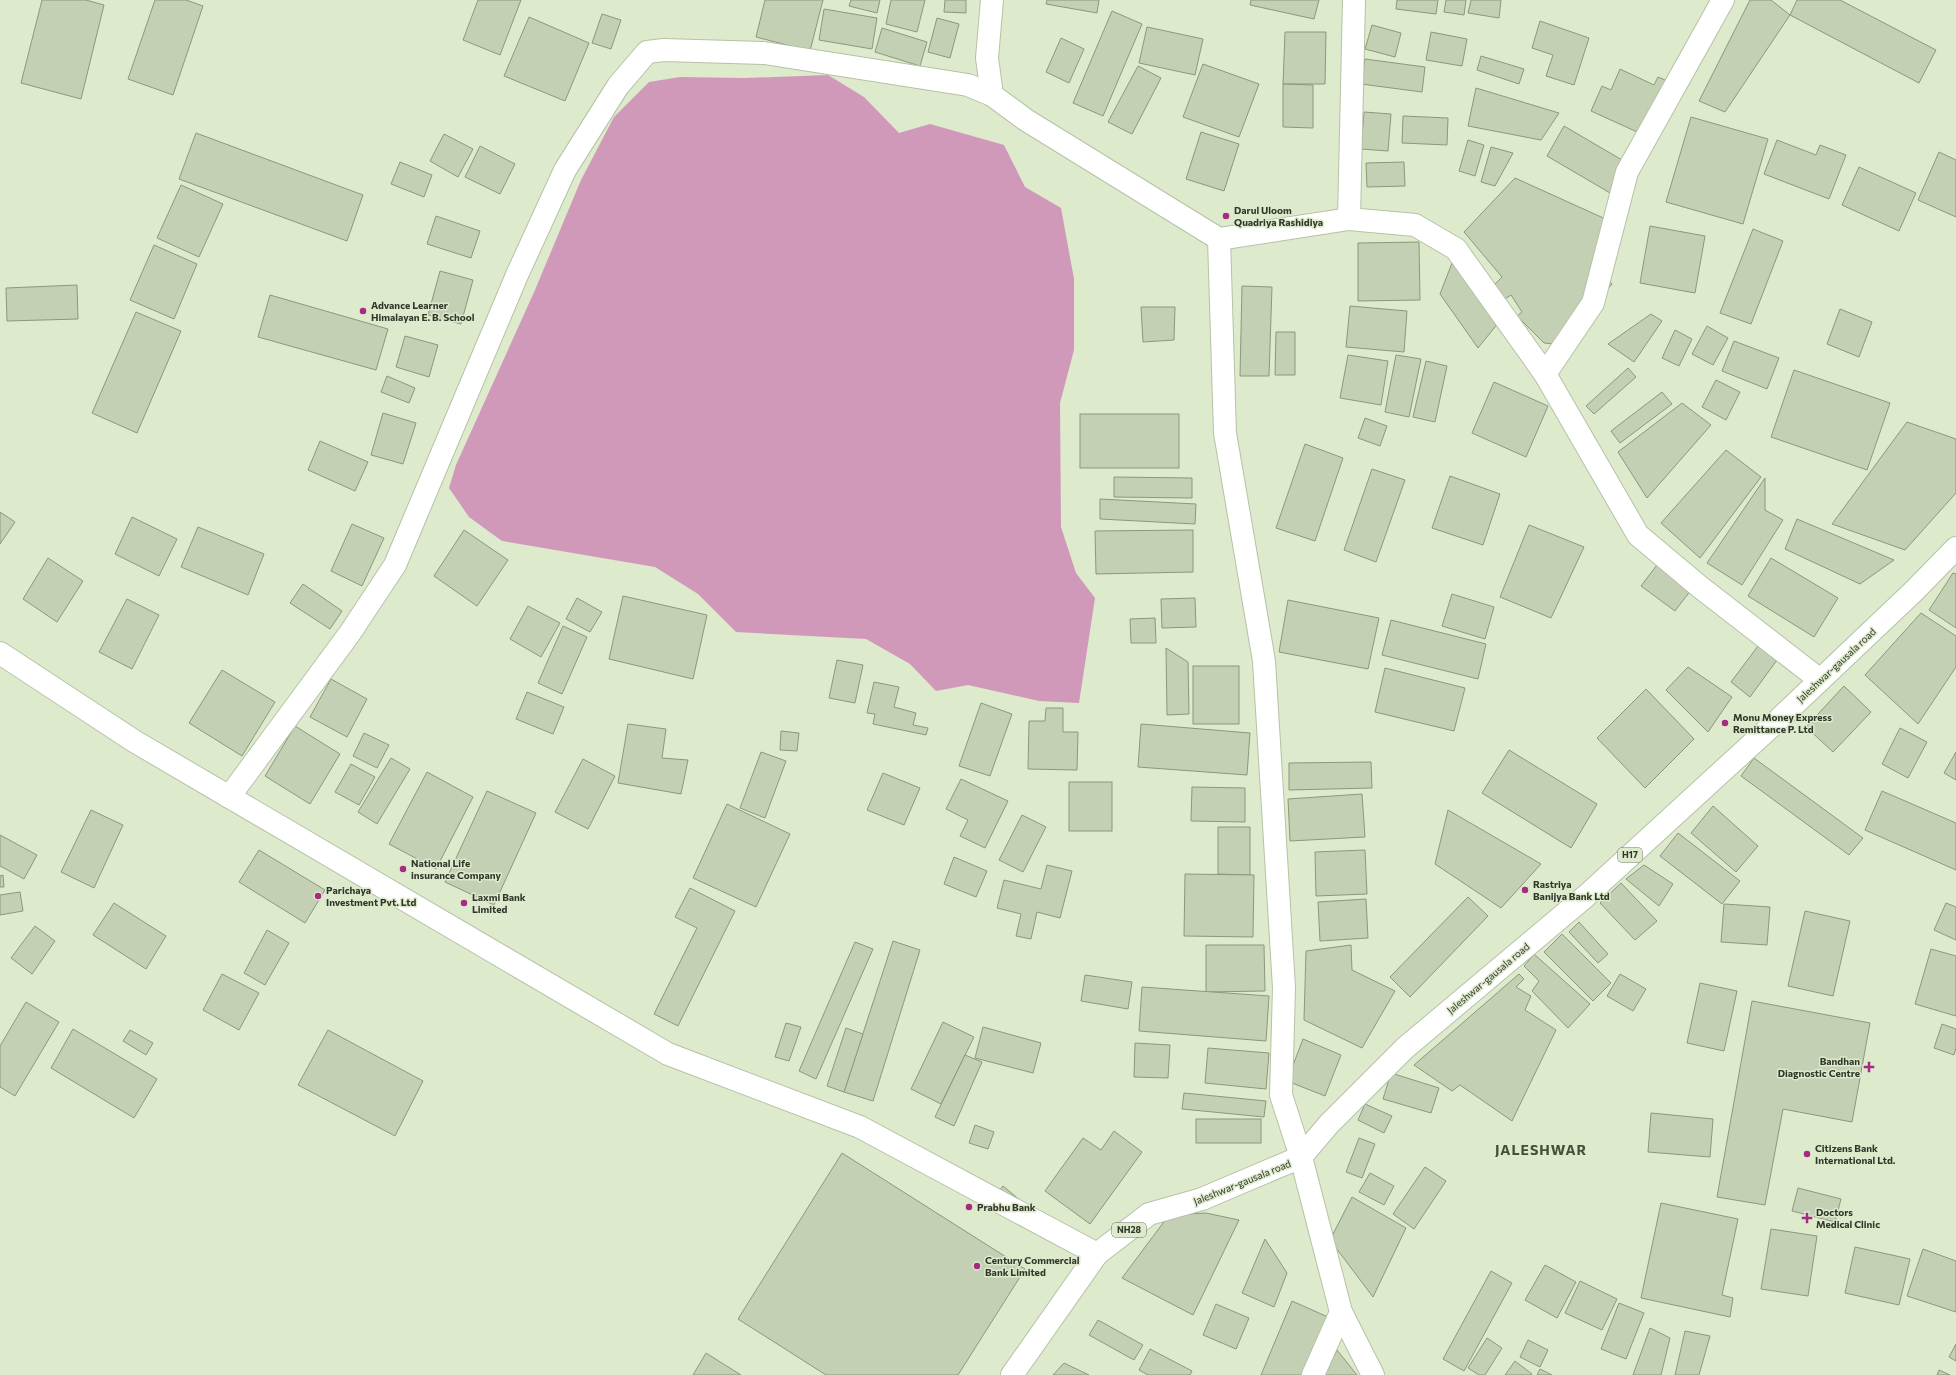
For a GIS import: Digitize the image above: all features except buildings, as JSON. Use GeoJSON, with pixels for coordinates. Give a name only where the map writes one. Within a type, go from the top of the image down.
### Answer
{"type":"FeatureCollection","features":[{"type":"Feature","properties":{"kind":"street"},"geometry":{"type":"LineString","coordinates":[[992,0],[987,58],[992,95]]}},
{"type":"Feature","properties":{"kind":"street"},"geometry":{"type":"LineString","coordinates":[[1349,219],[1354,0]]}},
{"type":"Feature","properties":{"kind":"street"},"geometry":{"type":"LineString","coordinates":[[1545,374],[1593,303],[1627,172],[1723,0]]}},
{"type":"Feature","properties":{"kind":"street"},"geometry":{"type":"LineString","coordinates":[[229,797],[350,633],[395,565],[517,275],[566,170],[618,86],[647,52],[664,50],[764,53],[968,85],[992,95],[1026,120],[1219,240],[1349,219],[1415,225],[1456,249],[1545,374],[1638,535],[1700,587],[1820,680]]}},
{"type":"Feature","properties":{"kind":"street"},"geometry":{"type":"LineString","coordinates":[[1219,240],[1225,433],[1264,661],[1284,988],[1281,1095],[1301,1157],[1341,1312],[1373,1375]]}},
{"type":"Feature","properties":{"kind":"street","name":"Jaleshwar-gausala road"},"geometry":{"type":"LineString","coordinates":[[1012,1375],[1098,1254],[1149,1214],[1202,1199],[1301,1157],[1329,1124],[1405,1048],[1586,896],[1820,680],[1914,591],[1956,548]]}},
{"type":"Feature","properties":{"kind":"street"},"geometry":{"type":"LineString","coordinates":[[0,653],[134,741],[668,1054],[860,1127],[1098,1254]]}},
{"type":"Feature","properties":{"kind":"street"},"geometry":{"type":"LineString","coordinates":[[1313,1375],[1341,1312]]}},
{"type":"Feature","properties":{"kind":"shaded area"},"geometry":{"type":"Polygon","coordinates":[[[828,75],[864,97],[899,133],[930,124],[1004,145],[1025,187],[1061,208],[1074,279],[1074,350],[1060,403],[1061,527],[1076,573],[1095,598],[1079,703],[1039,701],[968,685],[936,691],[910,664],[866,639],[736,632],[698,594],[655,567],[502,541],[469,517],[449,488],[456,465],[535,290],[581,180],[614,117],[649,82],[680,77],[745,78],[828,75]]]}},
{"type":"Feature","properties":{"kind":"place","name":"Darul Uloom Quadriya Rashidiya"},"geometry":{"type":"Point","coordinates":[1226,216]}},
{"type":"Feature","properties":{"kind":"place","name":"Advance Learner Himalayan E. B. School"},"geometry":{"type":"Point","coordinates":[363,311]}},
{"type":"Feature","properties":{"kind":"place","name":"Monu Money Express Remittance P. Ltd"},"geometry":{"type":"Point","coordinates":[1725,723]}},
{"type":"Feature","properties":{"kind":"place","name":"National Life insurance Company"},"geometry":{"type":"Point","coordinates":[403,869]}},
{"type":"Feature","properties":{"kind":"place","name":"Rastriya Banijya Bank Ltd"},"geometry":{"type":"Point","coordinates":[1525,890]}},
{"type":"Feature","properties":{"kind":"place","name":"Parichaya Investment Pvt. Ltd"},"geometry":{"type":"Point","coordinates":[318,896]}},
{"type":"Feature","properties":{"kind":"place","name":"Laxmi Bank Limited"},"geometry":{"type":"Point","coordinates":[464,903]}},
{"type":"Feature","properties":{"kind":"place","name":"Bandhan Diagnostic Centre"},"geometry":{"type":"Point","coordinates":[1869,1067]}},
{"type":"Feature","properties":{"kind":"place","name":"Citizens Bank International Ltd."},"geometry":{"type":"Point","coordinates":[1807,1154]}},
{"type":"Feature","properties":{"kind":"place","name":"Prabhu Bank"},"geometry":{"type":"Point","coordinates":[969,1207]}},
{"type":"Feature","properties":{"kind":"place","name":"Doctors Medical Clinic"},"geometry":{"type":"Point","coordinates":[1807,1218]}},
{"type":"Feature","properties":{"kind":"place","name":"Century Commercial Bank Limited"},"geometry":{"type":"Point","coordinates":[977,1266]}},
{"type":"Feature","properties":{"kind":"district","name":"JALESHWAR"},"geometry":{"type":"Point","coordinates":[1541,1150]}}]}
